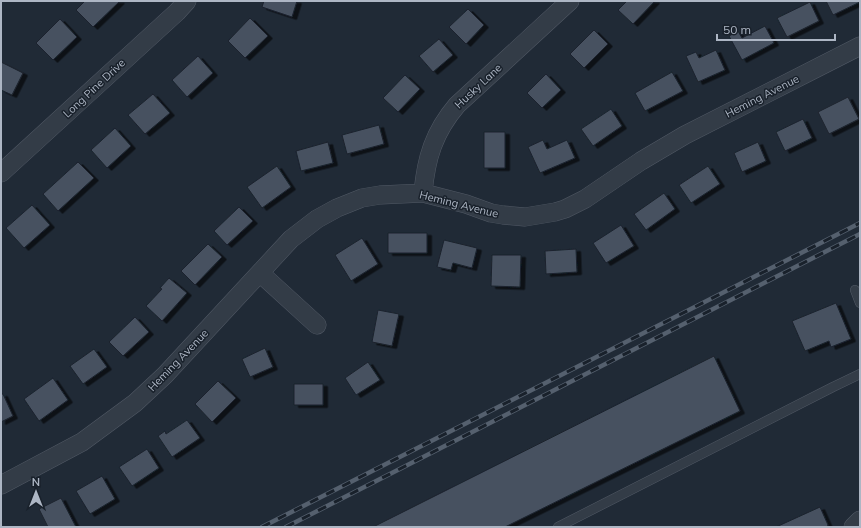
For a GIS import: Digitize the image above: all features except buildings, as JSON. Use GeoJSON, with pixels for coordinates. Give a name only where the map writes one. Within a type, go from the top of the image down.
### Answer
{"type":"FeatureCollection","features":[{"type":"Feature","properties":{"kind":"street","name":"Long Pine Drive"},"geometry":{"type":"LineString","coordinates":[[3,168],[171,18],[187,1]]}},
{"type":"Feature","properties":{"kind":"street","name":"Husky Lane"},"geometry":{"type":"LineString","coordinates":[[423,193],[428,157],[436,135],[449,114],[570,1]]}},
{"type":"Feature","properties":{"kind":"street","name":"Heming Avenue"},"geometry":{"type":"LineString","coordinates":[[1,485],[82,442],[135,403],[165,375],[299,232],[317,218],[362,198],[380,194],[423,193],[466,204],[491,213],[525,217],[566,209],[585,199],[641,161],[685,135],[860,46]]}},
{"type":"Feature","properties":{"kind":"street"},"geometry":{"type":"LineString","coordinates":[[260,273],[317,325]]}},
{"type":"Feature","properties":{"kind":"street"},"geometry":{"type":"LineString","coordinates":[[853,527],[860,520]]}},
{"type":"Feature","properties":{"kind":"lane"},"geometry":{"type":"LineString","coordinates":[[855,290],[860,303]]}},
{"type":"Feature","properties":{"kind":"lane"},"geometry":{"type":"LineString","coordinates":[[558,527],[860,374]]}},
{"type":"Feature","properties":{"kind":"railway"},"geometry":{"type":"LineString","coordinates":[[262,527],[860,223]]}},
{"type":"Feature","properties":{"kind":"railway"},"geometry":{"type":"LineString","coordinates":[[286,527],[860,234]]}}]}
